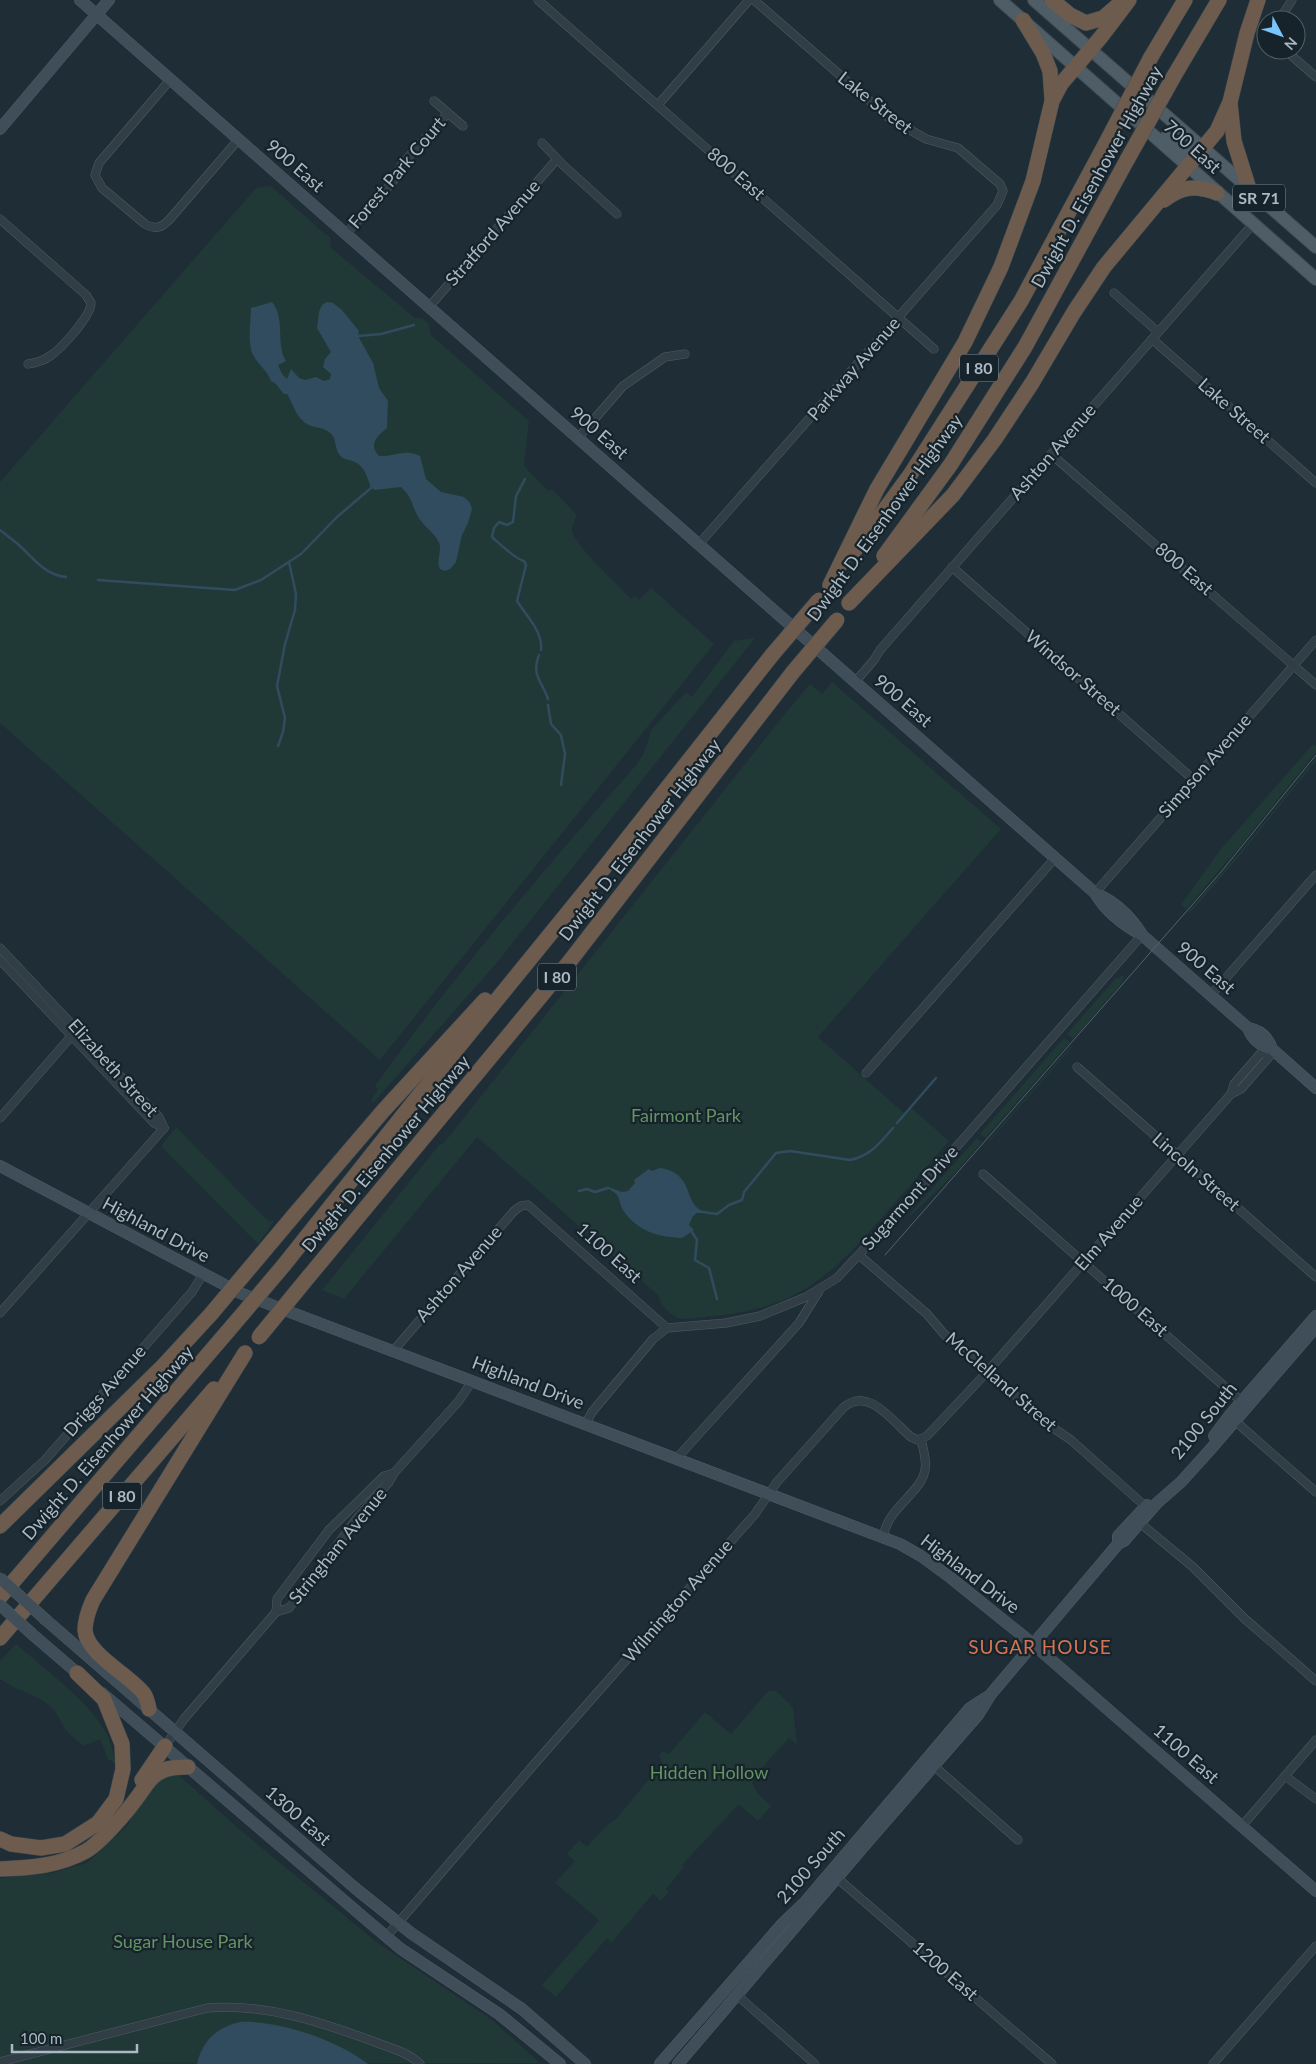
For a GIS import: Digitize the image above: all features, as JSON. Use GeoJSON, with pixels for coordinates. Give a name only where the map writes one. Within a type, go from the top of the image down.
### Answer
{"type":"FeatureCollection","features":[{"type":"Feature","properties":{"kind":"highway"},"geometry":{"type":"LineString","coordinates":[[1052,0],[1070,15],[1086,23],[1103,18],[1128,0]]}},
{"type":"Feature","properties":{"kind":"highway"},"geometry":{"type":"LineString","coordinates":[[830,585],[877,489],[966,342],[1001,267],[1033,181],[1052,101],[1061,84],[1080,70],[1090,50],[1128,0]]}},
{"type":"Feature","properties":{"kind":"highway","name":"Dwight D. Eisenhower Highway"},"geometry":{"type":"LineString","coordinates":[[0,1597],[284,1265],[600,873],[772,655],[819,600],[910,475],[1021,301],[1151,57],[1185,0]]}},
{"type":"Feature","properties":{"kind":"highway","name":"Dwight D. Eisenhower Highway"},"geometry":{"type":"LineString","coordinates":[[0,1638],[259,1337],[570,961],[793,672],[837,620],[951,464],[1025,347],[1127,160],[1219,0]]}},
{"type":"Feature","properties":{"kind":"highway"},"geometry":{"type":"LineString","coordinates":[[849,603],[953,495],[995,439],[1104,267],[1218,131],[1230,102],[1247,33],[1258,0]]}},
{"type":"Feature","properties":{"kind":"highway"},"geometry":{"type":"LineString","coordinates":[[1023,20],[1043,52],[1050,71],[1052,101]]}},
{"type":"Feature","properties":{"kind":"highway"},"geometry":{"type":"LineString","coordinates":[[1230,102],[1234,141],[1249,189]]}},
{"type":"Feature","properties":{"kind":"highway"},"geometry":{"type":"LineString","coordinates":[[1154,207],[1186,187],[1217,193]]}},
{"type":"Feature","properties":{"kind":"highway"},"geometry":{"type":"LineString","coordinates":[[0,1526],[6,1515],[163,1366],[211,1314],[383,1111],[600,873]]}},
{"type":"Feature","properties":{"kind":"highway"},"geometry":{"type":"LineString","coordinates":[[149,1709],[145,1695],[97,1652],[88,1639],[85,1630],[87,1613],[93,1600],[245,1353]]}},
{"type":"Feature","properties":{"kind":"highway"},"geometry":{"type":"LineString","coordinates":[[0,1839],[11,1844],[41,1848],[65,1844],[98,1823],[116,1799],[123,1769],[122,1744],[104,1699],[78,1673]]}},
{"type":"Feature","properties":{"kind":"highway"},"geometry":{"type":"LineString","coordinates":[[114,1823],[165,1746]]}},
{"type":"Feature","properties":{"kind":"highway"},"geometry":{"type":"LineString","coordinates":[[0,1869],[38,1867],[62,1861],[87,1850],[128,1810],[150,1779],[170,1768],[188,1767]]}},
{"type":"Feature","properties":{"kind":"main road","name":"900 East"},"geometry":{"type":"LineString","coordinates":[[80,0],[1095,893],[1107,898],[1133,921],[1142,935],[1248,1028],[1251,1036],[1263,1047],[1273,1050],[1316,1088]]}},
{"type":"Feature","properties":{"kind":"main road"},"geometry":{"type":"LineString","coordinates":[[0,129],[110,0]]}},
{"type":"Feature","properties":{"kind":"main road","name":"700 East"},"geometry":{"type":"LineString","coordinates":[[1000,0],[1316,279]]}},
{"type":"Feature","properties":{"kind":"main road","name":"700 East"},"geometry":{"type":"LineString","coordinates":[[1034,0],[1316,247]]}},
{"type":"Feature","properties":{"kind":"main road"},"geometry":{"type":"LineString","coordinates":[[1188,136],[1177,133],[1103,68],[1090,62],[1084,62],[1080,70],[1098,76],[1176,146],[1187,152],[1195,152],[1203,148]]}},
{"type":"Feature","properties":{"kind":"main road","name":"Highland Drive"},"geometry":{"type":"LineString","coordinates":[[0,1166],[240,1293],[473,1380],[900,1544],[932,1564],[1033,1644]]}},
{"type":"Feature","properties":{"kind":"main road","name":"2100 South"},"geometry":{"type":"LineString","coordinates":[[1118,1544],[1118,1536],[1145,1506],[1178,1480],[1206,1448],[1222,1424],[1241,1401],[1316,1316]]}},
{"type":"Feature","properties":{"kind":"main road","name":"2100 South"},"geometry":{"type":"LineString","coordinates":[[678,2064],[978,1715],[990,1694],[1118,1544],[1124,1541],[1180,1482],[1316,1327]]}},
{"type":"Feature","properties":{"kind":"main road"},"geometry":{"type":"LineString","coordinates":[[1235,1421],[1234,1415],[1260,1380]]}},
{"type":"Feature","properties":{"kind":"main road"},"geometry":{"type":"LineString","coordinates":[[1137,1526],[1145,1506]]}},
{"type":"Feature","properties":{"kind":"main road","name":"1300 East"},"geometry":{"type":"LineString","coordinates":[[0,1578],[175,1733],[398,1923],[522,2009],[585,2064]]}},
{"type":"Feature","properties":{"kind":"main road","name":"1300 East"},"geometry":{"type":"LineString","coordinates":[[0,1605],[386,1937],[499,2014],[560,2064]]}},
{"type":"Feature","properties":{"kind":"main road","name":"1100 East"},"geometry":{"type":"LineString","coordinates":[[1033,1644],[1316,1891]]}},
{"type":"Feature","properties":{"kind":"main road","name":"2100 South"},"geometry":{"type":"LineString","coordinates":[[660,2064],[783,1924],[806,1901],[970,1708],[990,1694]]}},
{"type":"Feature","properties":{"kind":"main road"},"geometry":{"type":"LineString","coordinates":[[870,1839],[871,1831],[890,1809],[888,1803]]}},
{"type":"Feature","properties":{"kind":"main road"},"geometry":{"type":"LineString","coordinates":[[737,1995],[735,1990],[737,1986],[778,1938],[783,1924]]}},
{"type":"Feature","properties":{"kind":"street","name":"800 East"},"geometry":{"type":"LineString","coordinates":[[538,0],[934,349]]}},
{"type":"Feature","properties":{"kind":"street"},"geometry":{"type":"LineString","coordinates":[[658,106],[749,0]]}},
{"type":"Feature","properties":{"kind":"street","name":"Lake Street"},"geometry":{"type":"LineString","coordinates":[[754,0],[888,117],[921,137],[960,149],[1000,184],[1003,191]]}},
{"type":"Feature","properties":{"kind":"street"},"geometry":{"type":"LineString","coordinates":[[1296,60],[1316,77]]}},
{"type":"Feature","properties":{"kind":"street"},"geometry":{"type":"LineString","coordinates":[[170,80],[102,160],[94,175],[102,188],[142,222],[156,228],[169,220],[238,140]]}},
{"type":"Feature","properties":{"kind":"street","name":"Forest Park Court"},"geometry":{"type":"LineString","coordinates":[[434,101],[463,126]]}},
{"type":"Feature","properties":{"kind":"street","name":"Forest Park Court"},"geometry":{"type":"LineString","coordinates":[[346,234],[395,179],[402,164],[448,113]]}},
{"type":"Feature","properties":{"kind":"street"},"geometry":{"type":"LineString","coordinates":[[542,143],[617,214]]}},
{"type":"Feature","properties":{"kind":"street","name":"Stratford Avenue"},"geometry":{"type":"LineString","coordinates":[[429,307],[557,159]]}},
{"type":"Feature","properties":{"kind":"street","name":"Parkway Avenue"},"geometry":{"type":"LineString","coordinates":[[699,544],[997,205],[1003,191]]}},
{"type":"Feature","properties":{"kind":"street"},"geometry":{"type":"LineString","coordinates":[[0,219],[86,295],[92,306],[86,317],[56,351],[45,359],[28,364]]}},
{"type":"Feature","properties":{"kind":"street","name":"Ashton Avenue"},"geometry":{"type":"LineString","coordinates":[[855,682],[880,650],[1252,224]]}},
{"type":"Feature","properties":{"kind":"street"},"geometry":{"type":"LineString","coordinates":[[1114,293],[1158,332]]}},
{"type":"Feature","properties":{"kind":"street","name":"Lake Street"},"geometry":{"type":"LineString","coordinates":[[1152,340],[1316,483]]}},
{"type":"Feature","properties":{"kind":"street"},"geometry":{"type":"LineString","coordinates":[[578,438],[624,386],[665,357],[685,354]]}},
{"type":"Feature","properties":{"kind":"street","name":"800 East"},"geometry":{"type":"LineString","coordinates":[[1052,454],[1316,685]]}},
{"type":"Feature","properties":{"kind":"street","name":"Windsor Street"},"geometry":{"type":"LineString","coordinates":[[952,567],[1194,780]]}},
{"type":"Feature","properties":{"kind":"street","name":"Simpson Avenue"},"geometry":{"type":"LineString","coordinates":[[1095,893],[1316,640]]}},
{"type":"Feature","properties":{"kind":"street"},"geometry":{"type":"LineString","coordinates":[[866,1072],[1055,858]]}},
{"type":"Feature","properties":{"kind":"street"},"geometry":{"type":"LineString","coordinates":[[1211,995],[1316,875]]}},
{"type":"Feature","properties":{"kind":"street","name":"Sugarmont Drive"},"geometry":{"type":"LineString","coordinates":[[677,1458],[799,1323],[819,1291],[836,1278],[859,1255],[1142,935]]}},
{"type":"Feature","properties":{"kind":"street","name":"Elizabeth Street"},"geometry":{"type":"LineString","coordinates":[[0,948],[75,1032]]}},
{"type":"Feature","properties":{"kind":"street","name":"Elizabeth Street"},"geometry":{"type":"LineString","coordinates":[[0,960],[159,1117],[164,1128],[88,1214]]}},
{"type":"Feature","properties":{"kind":"street"},"geometry":{"type":"LineString","coordinates":[[0,1118],[75,1032]]}},
{"type":"Feature","properties":{"kind":"street","name":"Elm Avenue"},"geometry":{"type":"LineString","coordinates":[[988,1372],[1177,1155],[1231,1094],[1240,1089],[1273,1050]]}},
{"type":"Feature","properties":{"kind":"street","name":"Lincoln Street"},"geometry":{"type":"LineString","coordinates":[[1077,1067],[1316,1277]]}},
{"type":"Feature","properties":{"kind":"street","name":"1000 East"},"geometry":{"type":"LineString","coordinates":[[983,1174],[1241,1401]]}},
{"type":"Feature","properties":{"kind":"street","name":"Ashton Avenue"},"geometry":{"type":"LineString","coordinates":[[394,1350],[514,1211],[520,1206],[528,1205]]}},
{"type":"Feature","properties":{"kind":"street","name":"1100 East"},"geometry":{"type":"LineString","coordinates":[[528,1205],[667,1328]]}},
{"type":"Feature","properties":{"kind":"street"},"geometry":{"type":"LineString","coordinates":[[0,1314],[88,1214]]}},
{"type":"Feature","properties":{"kind":"street","name":"McClelland Street"},"geometry":{"type":"LineString","coordinates":[[859,1255],[927,1314],[942,1332],[1049,1425],[1071,1440],[1145,1506]]}},
{"type":"Feature","properties":{"kind":"street","name":"Driggs Avenue"},"geometry":{"type":"LineString","coordinates":[[0,1501],[37,1468],[61,1442],[192,1292],[202,1274]]}},
{"type":"Feature","properties":{"kind":"street"},"geometry":{"type":"LineString","coordinates":[[586,1424],[592,1412],[653,1339],[667,1328],[748,1319],[782,1309],[819,1291]]}},
{"type":"Feature","properties":{"kind":"street"},"geometry":{"type":"LineString","coordinates":[[883,1538],[886,1523],[923,1476],[926,1465],[921,1439],[927,1436],[988,1372]]}},
{"type":"Feature","properties":{"kind":"street","name":"Stringham Avenue"},"geometry":{"type":"LineString","coordinates":[[165,1746],[184,1719],[276,1612],[289,1608],[357,1518],[389,1482],[394,1473],[458,1402],[473,1380]]}},
{"type":"Feature","properties":{"kind":"street","name":"Wilmington Avenue"},"geometry":{"type":"LineString","coordinates":[[386,1937],[755,1514],[777,1482],[843,1408],[851,1402],[861,1400],[870,1402],[912,1438],[921,1439]]}},
{"type":"Feature","properties":{"kind":"street"},"geometry":{"type":"LineString","coordinates":[[1235,1421],[1316,1492]]}},
{"type":"Feature","properties":{"kind":"street","name":"Stringham Avenue"},"geometry":{"type":"LineString","coordinates":[[276,1612],[277,1599],[329,1530],[384,1476],[394,1473]]}},
{"type":"Feature","properties":{"kind":"street"},"geometry":{"type":"LineString","coordinates":[[1137,1526],[1192,1567],[1245,1619],[1316,1681]]}},
{"type":"Feature","properties":{"kind":"street"},"geometry":{"type":"LineString","coordinates":[[1242,1826],[1316,1740]]}},
{"type":"Feature","properties":{"kind":"street"},"geometry":{"type":"LineString","coordinates":[[934,1766],[1018,1840]]}},
{"type":"Feature","properties":{"kind":"street"},"geometry":{"type":"LineString","coordinates":[[1285,1776],[1316,1799]]}},
{"type":"Feature","properties":{"kind":"street","name":"1200 East"},"geometry":{"type":"LineString","coordinates":[[837,1878],[1052,2064]]}},
{"type":"Feature","properties":{"kind":"street"},"geometry":{"type":"LineString","coordinates":[[1213,2064],[1316,1946]]}},
{"type":"Feature","properties":{"kind":"street"},"geometry":{"type":"LineString","coordinates":[[737,1995],[815,2064]]}},
{"type":"Feature","properties":{"kind":"street"},"geometry":{"type":"LineString","coordinates":[[0,2062],[207,2008],[232,2006],[256,2008],[299,2017],[336,2028],[407,2055],[420,2064]]}},
{"type":"Feature","properties":{"kind":"green space"},"geometry":{"type":"Polygon","coordinates":[[[271,186],[330,237],[331,248],[415,318],[422,318],[429,324],[431,335],[529,421],[524,466],[548,491],[552,489],[577,515],[572,530],[581,546],[598,565],[631,599],[635,596],[639,600],[651,588],[714,644],[380,1060],[0,723],[0,482],[256,188],[271,186]]]}},
{"type":"Feature","properties":{"kind":"green space"},"geometry":{"type":"Polygon","coordinates":[[[755,638],[495,965],[373,1103],[371,1101],[378,1089],[375,1086],[437,1003],[502,922],[637,764],[643,755],[652,729],[686,692],[692,697],[734,641],[755,638]]]}},
{"type":"Feature","properties":{"kind":"green space","name":"Fairmont Park"},"geometry":{"type":"Polygon","coordinates":[[[832,682],[1001,829],[818,1037],[905,1114],[911,1108],[949,1141],[865,1237],[831,1270],[819,1280],[792,1296],[752,1310],[681,1319],[673,1315],[664,1307],[658,1295],[477,1137],[344,1299],[322,1290],[440,1144],[443,1144],[788,710],[810,684],[822,694],[832,682]]]}},
{"type":"Feature","properties":{"kind":"green space"},"geometry":{"type":"Polygon","coordinates":[[[1313,744],[1316,746],[1316,752],[1242,844],[1186,909],[1181,905],[1220,850],[1313,744]]]}},
{"type":"Feature","properties":{"kind":"green space"},"geometry":{"type":"Polygon","coordinates":[[[1316,758],[1316,761],[1237,859],[1190,913],[1188,912],[1242,850],[1316,758]]]}},
{"type":"Feature","properties":{"kind":"green space"},"geometry":{"type":"Polygon","coordinates":[[[1122,975],[1124,978],[1121,984],[1073,1039],[1067,1034],[1116,978],[1122,975]]]}},
{"type":"Feature","properties":{"kind":"green space"},"geometry":{"type":"Polygon","coordinates":[[[1064,1038],[1070,1042],[985,1138],[980,1134],[1064,1038]]]}},
{"type":"Feature","properties":{"kind":"green space"},"geometry":{"type":"Polygon","coordinates":[[[1073,1046],[989,1142],[988,1141],[1073,1046]]]}},
{"type":"Feature","properties":{"kind":"green space"},"geometry":{"type":"Polygon","coordinates":[[[176,1127],[268,1221],[274,1221],[258,1244],[161,1146],[176,1127]]]}},
{"type":"Feature","properties":{"kind":"green space"},"geometry":{"type":"Polygon","coordinates":[[[977,1138],[982,1142],[954,1174],[909,1217],[908,1216],[977,1138]]]}},
{"type":"Feature","properties":{"kind":"green space"},"geometry":{"type":"Polygon","coordinates":[[[16,1644],[66,1686],[90,1710],[107,1734],[116,1763],[108,1759],[100,1739],[84,1746],[66,1730],[56,1712],[45,1702],[0,1679],[0,1661],[16,1644]]]}},
{"type":"Feature","properties":{"kind":"green space","name":"Hidden Hollow"},"geometry":{"type":"Polygon","coordinates":[[[768,1691],[776,1691],[793,1707],[797,1745],[789,1738],[764,1765],[752,1783],[758,1794],[771,1806],[758,1821],[740,1805],[737,1806],[682,1865],[684,1867],[666,1889],[669,1892],[661,1901],[653,1894],[612,1942],[607,1938],[556,1997],[542,1985],[599,1920],[555,1883],[575,1861],[567,1854],[579,1840],[587,1847],[606,1826],[617,1818],[662,1763],[659,1755],[663,1751],[669,1754],[705,1712],[731,1734],[768,1691]]]}},
{"type":"Feature","properties":{"kind":"green space","name":"Sugar House Park"},"geometry":{"type":"Polygon","coordinates":[[[175,1775],[181,1777],[240,1830],[378,1943],[492,2020],[540,2063],[0,2064],[0,1878],[52,1873],[87,1863],[127,1826],[150,1787],[165,1776],[175,1775]]]}},
{"type":"Feature","properties":{"kind":"water"},"geometry":{"type":"Polygon","coordinates":[[[272,302],[279,316],[281,346],[286,361],[278,365],[282,374],[287,379],[291,369],[299,378],[305,380],[316,377],[324,381],[330,379],[331,374],[323,367],[325,359],[331,352],[317,328],[322,305],[327,302],[333,303],[342,310],[359,331],[358,336],[373,363],[379,388],[388,401],[387,428],[375,441],[374,448],[376,452],[379,456],[409,453],[420,456],[426,479],[441,492],[464,497],[470,503],[472,509],[468,523],[462,535],[456,562],[450,569],[445,571],[440,569],[438,563],[439,542],[423,524],[411,500],[401,487],[375,490],[371,488],[363,468],[340,456],[334,437],[330,433],[309,425],[301,419],[287,394],[284,394],[271,381],[268,374],[255,359],[250,345],[251,308],[272,302]]]}},
{"type":"Feature","properties":{"kind":"water"},"geometry":{"type":"Polygon","coordinates":[[[660,1168],[671,1171],[679,1176],[684,1182],[693,1202],[703,1211],[703,1213],[697,1213],[693,1216],[689,1225],[694,1230],[682,1238],[664,1236],[641,1228],[622,1208],[617,1195],[608,1188],[622,1192],[628,1191],[635,1183],[634,1180],[649,1169],[652,1171],[660,1168]]]}},
{"type":"Feature","properties":{"kind":"water"},"geometry":{"type":"Polygon","coordinates":[[[240,2022],[272,2024],[307,2033],[340,2047],[368,2064],[197,2064],[203,2048],[212,2036],[224,2027],[240,2022]]]}},
{"type":"Feature","properties":{"kind":"waterway"},"geometry":{"type":"LineString","coordinates":[[358,336],[381,334],[414,325]]}},
{"type":"Feature","properties":{"kind":"waterway"},"geometry":{"type":"LineString","coordinates":[[525,479],[516,496],[513,522],[507,525],[499,522],[494,528],[492,537],[512,554],[524,561],[526,565],[517,601],[537,630],[541,650]]}},
{"type":"Feature","properties":{"kind":"waterway"},"geometry":{"type":"LineString","coordinates":[[98,580],[235,590],[261,580],[301,554],[337,517],[371,488]]}},
{"type":"Feature","properties":{"kind":"waterway"},"geometry":{"type":"LineString","coordinates":[[0,530],[46,569],[59,576],[66,577]]}},
{"type":"Feature","properties":{"kind":"waterway"},"geometry":{"type":"LineString","coordinates":[[278,746],[285,718],[277,686],[285,644],[295,610],[296,594],[289,562]]}},
{"type":"Feature","properties":{"kind":"waterway"},"geometry":{"type":"LineString","coordinates":[[539,655],[536,668],[538,678],[548,699]]}},
{"type":"Feature","properties":{"kind":"waterway"},"geometry":{"type":"LineString","coordinates":[[548,705],[551,724],[561,735],[565,754],[561,785]]}},
{"type":"Feature","properties":{"kind":"waterway"},"geometry":{"type":"LineString","coordinates":[[897,1123],[936,1078]]}},
{"type":"Feature","properties":{"kind":"waterway"},"geometry":{"type":"LineString","coordinates":[[703,1212],[717,1214],[729,1205],[742,1200],[744,1192],[776,1153],[790,1151],[850,1160],[869,1152],[893,1128]]}},
{"type":"Feature","properties":{"kind":"waterway"},"geometry":{"type":"LineString","coordinates":[[579,1191],[587,1189],[595,1192],[608,1188]]}},
{"type":"Feature","properties":{"kind":"waterway"},"geometry":{"type":"LineString","coordinates":[[692,1232],[697,1240],[695,1260],[709,1268],[717,1299]]}},
{"type":"Feature","properties":{"kind":"tram line"},"geometry":{"type":"LineString","coordinates":[[885,1255],[1221,872],[1316,755]]}},
{"type":"Feature","properties":{"kind":"district","name":"SUGAR HOUSE"},"geometry":{"type":"Point","coordinates":[1040,1647]}}]}
